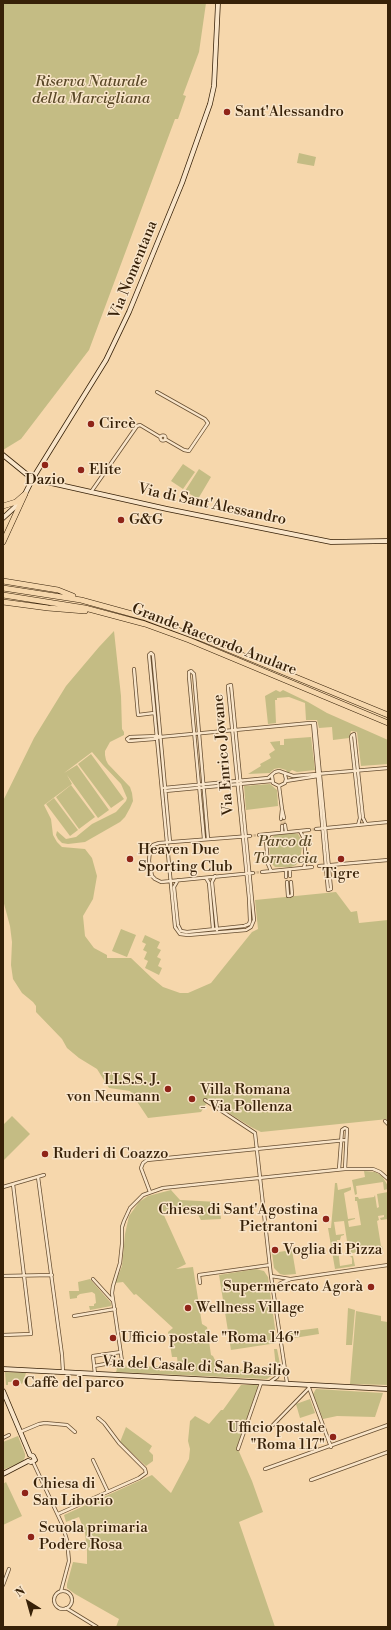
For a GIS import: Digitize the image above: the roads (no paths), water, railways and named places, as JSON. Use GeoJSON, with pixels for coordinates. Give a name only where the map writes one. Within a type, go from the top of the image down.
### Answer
{"type":"FeatureCollection","features":[{"type":"Feature","properties":{"kind":"highway"},"geometry":{"type":"LineString","coordinates":[[3,506],[16,502],[25,494]]}},
{"type":"Feature","properties":{"kind":"highway"},"geometry":{"type":"LineString","coordinates":[[3,542],[25,494]]}},
{"type":"Feature","properties":{"kind":"highway"},"geometry":{"type":"LineString","coordinates":[[3,581],[60,591],[81,600]]}},
{"type":"Feature","properties":{"kind":"highway","name":"Grande Raccordo Anulare"},"geometry":{"type":"LineString","coordinates":[[3,588],[81,600],[121,610],[179,629],[388,715]]}},
{"type":"Feature","properties":{"kind":"highway","name":"Grande Raccordo Anulare"},"geometry":{"type":"LineString","coordinates":[[3,595],[60,603],[145,624],[388,723]]}},
{"type":"Feature","properties":{"kind":"highway"},"geometry":{"type":"LineString","coordinates":[[3,602],[48,608],[97,611]]}},
{"type":"Feature","properties":{"kind":"street","name":"Via Nomentana"},"geometry":{"type":"LineString","coordinates":[[3,518],[15,507],[25,494],[33,478],[111,351],[129,312],[177,196],[205,120],[212,96],[218,3]]}},
{"type":"Feature","properties":{"kind":"street"},"geometry":{"type":"LineString","coordinates":[[91,492],[137,426],[140,425],[160,437],[164,436],[165,439],[184,450],[189,451],[208,423],[205,419],[157,392]]}},
{"type":"Feature","properties":{"kind":"street"},"geometry":{"type":"LineString","coordinates":[[3,455],[33,478]]}},
{"type":"Feature","properties":{"kind":"street","name":"Via di Sant'Alessandro"},"geometry":{"type":"LineString","coordinates":[[33,478],[91,492],[331,542],[388,541]]}},
{"type":"Feature","properties":{"kind":"street"},"geometry":{"type":"LineString","coordinates":[[158,737],[154,713],[149,654],[151,653],[169,842],[175,927],[183,932],[215,931]]}},
{"type":"Feature","properties":{"kind":"street"},"geometry":{"type":"LineString","coordinates":[[134,669],[138,715],[154,713]]}},
{"type":"Feature","properties":{"kind":"street"},"geometry":{"type":"LineString","coordinates":[[197,734],[189,677],[189,672],[191,671],[194,674],[197,734],[206,839]]}},
{"type":"Feature","properties":{"kind":"street","name":"Via Enrico Jovane"},"geometry":{"type":"LineString","coordinates":[[215,931],[246,930],[250,925],[248,873],[234,730],[228,688],[229,685],[232,686],[234,730]]}},
{"type":"Feature","properties":{"kind":"street"},"geometry":{"type":"LineString","coordinates":[[158,737],[130,737],[127,739],[129,741],[310,722],[315,723],[328,890],[332,889],[327,865]]}},
{"type":"Feature","properties":{"kind":"street"},"geometry":{"type":"LineString","coordinates":[[358,825],[360,818],[357,772],[354,734],[352,734],[351,737],[357,772],[363,818],[366,824]]}},
{"type":"Feature","properties":{"kind":"street"},"geometry":{"type":"LineString","coordinates":[[164,789],[268,778],[275,772],[279,771],[293,776],[357,772],[388,768]]}},
{"type":"Feature","properties":{"kind":"street"},"geometry":{"type":"LineString","coordinates":[[285,774],[286,781]]}},
{"type":"Feature","properties":{"kind":"street"},"geometry":{"type":"LineString","coordinates":[[279,786],[294,778],[318,775]]}},
{"type":"Feature","properties":{"kind":"street"},"geometry":{"type":"LineString","coordinates":[[272,776],[272,781]]}},
{"type":"Feature","properties":{"kind":"street"},"geometry":{"type":"LineString","coordinates":[[239,782],[272,781],[279,786],[283,819]]}},
{"type":"Feature","properties":{"kind":"street"},"geometry":{"type":"LineString","coordinates":[[316,829],[388,822]]}},
{"type":"Feature","properties":{"kind":"street"},"geometry":{"type":"LineString","coordinates":[[282,832],[284,825],[286,832]]}},
{"type":"Feature","properties":{"kind":"street"},"geometry":{"type":"LineString","coordinates":[[259,835],[309,830]]}},
{"type":"Feature","properties":{"kind":"street"},"geometry":{"type":"LineString","coordinates":[[300,831],[304,839],[306,861],[304,868]]}},
{"type":"Feature","properties":{"kind":"street"},"geometry":{"type":"LineString","coordinates":[[270,833],[266,841],[268,864],[271,871]]}},
{"type":"Feature","properties":{"kind":"street"},"geometry":{"type":"LineString","coordinates":[[250,836],[159,843],[153,845],[149,851],[149,861],[150,873],[155,879],[162,882],[253,873]]}},
{"type":"Feature","properties":{"kind":"street"},"geometry":{"type":"LineString","coordinates":[[320,866],[388,860]]}},
{"type":"Feature","properties":{"kind":"street"},"geometry":{"type":"LineString","coordinates":[[262,872],[312,867]]}},
{"type":"Feature","properties":{"kind":"street"},"geometry":{"type":"LineString","coordinates":[[286,870],[286,877]]}},
{"type":"Feature","properties":{"kind":"street"},"geometry":{"type":"LineString","coordinates":[[290,870],[290,876]]}},
{"type":"Feature","properties":{"kind":"street"},"geometry":{"type":"LineString","coordinates":[[215,876],[212,882],[215,931]]}},
{"type":"Feature","properties":{"kind":"street"},"geometry":{"type":"LineString","coordinates":[[205,877],[209,883],[215,931]]}},
{"type":"Feature","properties":{"kind":"street"},"geometry":{"type":"LineString","coordinates":[[178,880],[174,886],[178,930]]}},
{"type":"Feature","properties":{"kind":"street"},"geometry":{"type":"LineString","coordinates":[[287,882],[288,896],[292,895],[291,882]]}},
{"type":"Feature","properties":{"kind":"street"},"geometry":{"type":"LineString","coordinates":[[204,1100],[254,1133],[271,1276],[287,1383]]}},
{"type":"Feature","properties":{"kind":"street"},"geometry":{"type":"LineString","coordinates":[[385,1121],[388,1124]]}},
{"type":"Feature","properties":{"kind":"street"},"geometry":{"type":"LineString","coordinates":[[339,1169],[342,1130],[346,1128],[345,1169]]}},
{"type":"Feature","properties":{"kind":"street"},"geometry":{"type":"LineString","coordinates":[[150,1192],[141,1168],[145,1161],[256,1148],[346,1140]]}},
{"type":"Feature","properties":{"kind":"street"},"geometry":{"type":"LineString","coordinates":[[94,1366],[122,1361],[113,1301],[113,1286],[120,1263],[122,1227],[130,1208],[150,1192],[163,1188],[339,1169],[373,1169],[380,1172],[388,1179]]}},
{"type":"Feature","properties":{"kind":"street"},"geometry":{"type":"LineString","coordinates":[[3,1187],[44,1175]]}},
{"type":"Feature","properties":{"kind":"street"},"geometry":{"type":"LineString","coordinates":[[38,1177],[52,1274],[63,1372]]}},
{"type":"Feature","properties":{"kind":"street"},"geometry":{"type":"LineString","coordinates":[[3,1335],[31,1334],[12,1184]]}},
{"type":"Feature","properties":{"kind":"street"},"geometry":{"type":"LineString","coordinates":[[200,1283],[199,1275],[270,1265]]}},
{"type":"Feature","properties":{"kind":"street"},"geometry":{"type":"LineString","coordinates":[[273,1290],[281,1283],[291,1279],[388,1265]]}},
{"type":"Feature","properties":{"kind":"street"},"geometry":{"type":"LineString","coordinates":[[3,1276],[52,1274]]}},
{"type":"Feature","properties":{"kind":"street"},"geometry":{"type":"LineString","coordinates":[[271,1276],[291,1279]]}},
{"type":"Feature","properties":{"kind":"street"},"geometry":{"type":"LineString","coordinates":[[93,1279],[113,1301]]}},
{"type":"Feature","properties":{"kind":"street"},"geometry":{"type":"LineString","coordinates":[[74,1316],[115,1309]]}},
{"type":"Feature","properties":{"kind":"street"},"geometry":{"type":"LineString","coordinates":[[95,1374],[93,1356],[121,1352]]}},
{"type":"Feature","properties":{"kind":"street"},"geometry":{"type":"LineString","coordinates":[[269,1383],[277,1377],[284,1364]]}},
{"type":"Feature","properties":{"kind":"street","name":"Via del Casale di San Basilio"},"geometry":{"type":"LineString","coordinates":[[3,1369],[261,1383],[287,1383],[310,1386],[388,1388]]}},
{"type":"Feature","properties":{"kind":"street"},"geometry":{"type":"LineString","coordinates":[[238,1449],[261,1383]]}},
{"type":"Feature","properties":{"kind":"street"},"geometry":{"type":"LineString","coordinates":[[310,1386],[311,1393],[331,1446]]}},
{"type":"Feature","properties":{"kind":"street"},"geometry":{"type":"LineString","coordinates":[[273,1425],[310,1386]]}},
{"type":"Feature","properties":{"kind":"street"},"geometry":{"type":"LineString","coordinates":[[3,1391],[30,1455],[34,1457],[33,1462],[66,1533],[69,1548],[68,1564],[61,1591],[55,1597],[55,1603],[61,1609],[66,1608],[71,1604],[72,1599],[67,1592],[61,1591]]}},
{"type":"Feature","properties":{"kind":"street"},"geometry":{"type":"LineString","coordinates":[[58,1514],[141,1478],[146,1472],[145,1468],[119,1444],[104,1423],[98,1418]]}},
{"type":"Feature","properties":{"kind":"street"},"geometry":{"type":"LineString","coordinates":[[20,1432],[39,1424],[46,1423],[67,1425],[75,1432]]}},
{"type":"Feature","properties":{"kind":"street"},"geometry":{"type":"LineString","coordinates":[[265,1469],[388,1425]]}},
{"type":"Feature","properties":{"kind":"street"},"geometry":{"type":"LineString","coordinates":[[3,1438],[9,1435]]}},
{"type":"Feature","properties":{"kind":"street"},"geometry":{"type":"LineString","coordinates":[[311,1480],[388,1452]]}},
{"type":"Feature","properties":{"kind":"street"},"geometry":{"type":"LineString","coordinates":[[28,1461],[30,1455]]}},
{"type":"Feature","properties":{"kind":"street"},"geometry":{"type":"LineString","coordinates":[[93,1460],[108,1492]]}},
{"type":"Feature","properties":{"kind":"street"},"geometry":{"type":"LineString","coordinates":[[3,1474],[28,1461],[33,1462]]}},
{"type":"Feature","properties":{"kind":"street"},"geometry":{"type":"LineString","coordinates":[[3,1585],[9,1569]]}},
{"type":"Feature","properties":{"kind":"street"},"geometry":{"type":"LineString","coordinates":[[66,1608],[97,1627]]}},
{"type":"Feature","properties":{"kind":"tunnel"},"geometry":{"type":"LineString","coordinates":[[284,818],[285,825]]}},
{"type":"Feature","properties":{"kind":"tunnel"},"geometry":{"type":"LineString","coordinates":[[281,819],[282,826]]}},
{"type":"Feature","properties":{"kind":"tunnel"},"geometry":{"type":"LineString","coordinates":[[309,830],[316,829]]}},
{"type":"Feature","properties":{"kind":"tunnel"},"geometry":{"type":"LineString","coordinates":[[250,836],[259,835]]}},
{"type":"Feature","properties":{"kind":"tunnel"},"geometry":{"type":"LineString","coordinates":[[253,873],[262,872]]}},
{"type":"Feature","properties":{"kind":"place","name":"Sant'Alessandro"},"geometry":{"type":"Point","coordinates":[227,112]}},
{"type":"Feature","properties":{"kind":"place","name":"Circè"},"geometry":{"type":"Point","coordinates":[91,424]}},
{"type":"Feature","properties":{"kind":"place","name":"Dazio"},"geometry":{"type":"Point","coordinates":[45,465]}},
{"type":"Feature","properties":{"kind":"place","name":"Elite"},"geometry":{"type":"Point","coordinates":[81,470]}},
{"type":"Feature","properties":{"kind":"place","name":"G&G"},"geometry":{"type":"Point","coordinates":[121,520]}},
{"type":"Feature","properties":{"kind":"place","name":"Heaven Due Sporting Club"},"geometry":{"type":"Point","coordinates":[130,859]}},
{"type":"Feature","properties":{"kind":"place","name":"Tigre"},"geometry":{"type":"Point","coordinates":[341,859]}},
{"type":"Feature","properties":{"kind":"place","name":"I.I.S.S. J. von Neumann"},"geometry":{"type":"Point","coordinates":[168,1089]}},
{"type":"Feature","properties":{"kind":"place","name":"Villa Romana - Via Pollenza"},"geometry":{"type":"Point","coordinates":[192,1099]}},
{"type":"Feature","properties":{"kind":"place","name":"Ruderi di Coazzo"},"geometry":{"type":"Point","coordinates":[45,1154]}},
{"type":"Feature","properties":{"kind":"place","name":"Chiesa di Sant'Agostina Pietrantoni"},"geometry":{"type":"Point","coordinates":[326,1219]}},
{"type":"Feature","properties":{"kind":"place","name":"Voglia di Pizza"},"geometry":{"type":"Point","coordinates":[275,1250]}},
{"type":"Feature","properties":{"kind":"place","name":"Supermercato Agorà"},"geometry":{"type":"Point","coordinates":[371,1287]}},
{"type":"Feature","properties":{"kind":"place","name":"Wellness Village"},"geometry":{"type":"Point","coordinates":[188,1308]}},
{"type":"Feature","properties":{"kind":"place","name":"Ufficio postale \"Roma 146\""},"geometry":{"type":"Point","coordinates":[113,1338]}},
{"type":"Feature","properties":{"kind":"place","name":"Caffè del parco"},"geometry":{"type":"Point","coordinates":[16,1383]}},
{"type":"Feature","properties":{"kind":"place","name":"Ufficio postale \"Roma 117\""},"geometry":{"type":"Point","coordinates":[333,1437]}},
{"type":"Feature","properties":{"kind":"place","name":"Chiesa di San Liborio"},"geometry":{"type":"Point","coordinates":[25,1493]}},
{"type":"Feature","properties":{"kind":"place","name":"Scuola primaria Podere Rosa"},"geometry":{"type":"Point","coordinates":[31,1537]}},
{"type":"Feature","properties":{"kind":"park label","name":"Riserva Naturale della Marcigliana"},"geometry":{"type":"Point","coordinates":[91,90]}},
{"type":"Feature","properties":{"kind":"park label","name":"Parco di Torraccia"},"geometry":{"type":"Point","coordinates":[285,850]}}]}
